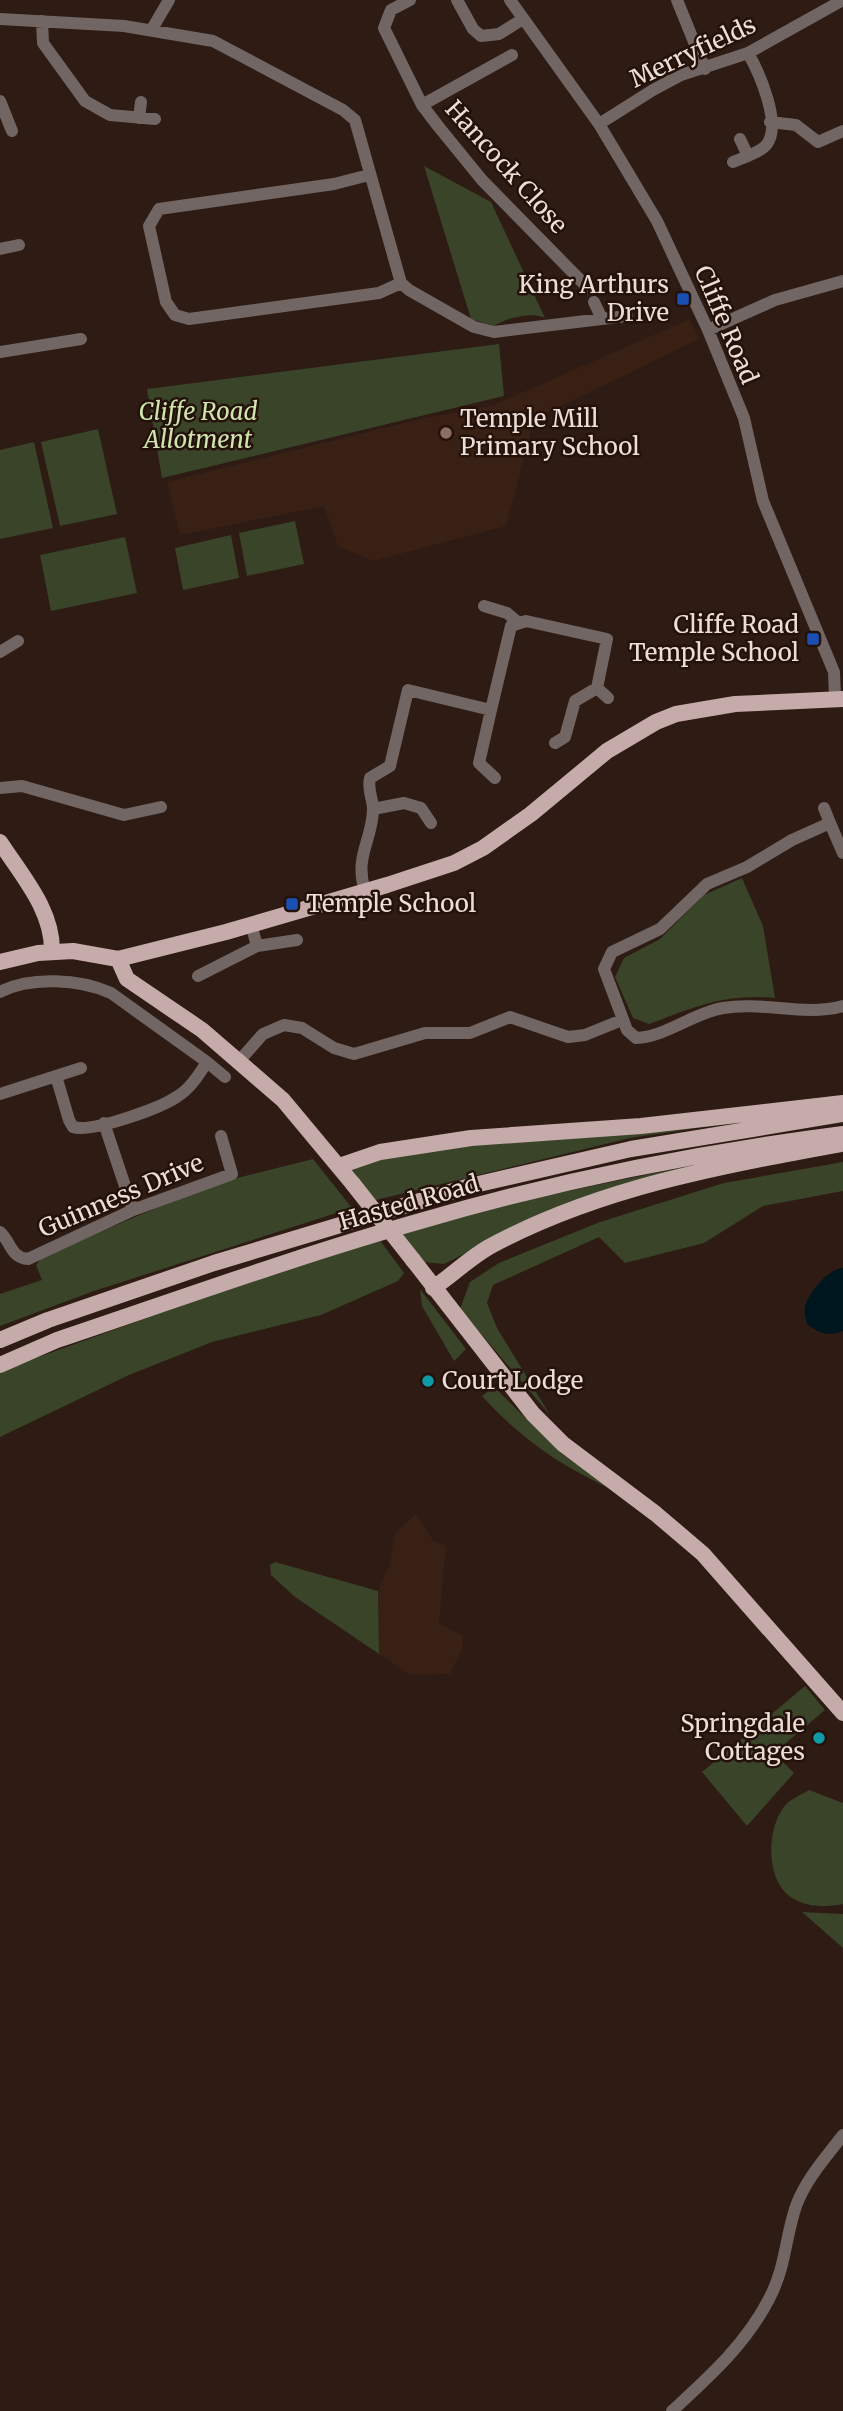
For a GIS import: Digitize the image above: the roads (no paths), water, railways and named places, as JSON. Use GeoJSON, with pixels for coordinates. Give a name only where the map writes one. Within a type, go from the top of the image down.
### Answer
{"type":"FeatureCollection","features":[{"type":"Feature","properties":{"kind":"main road"},"geometry":{"type":"LineString","coordinates":[[0,962],[52,952],[99,954],[118,959],[251,924],[454,863],[483,848],[531,814],[607,751],[656,722],[712,707],[828,702],[839,698]]}},
{"type":"Feature","properties":{"kind":"main road"},"geometry":{"type":"LineString","coordinates":[[0,842],[47,918],[52,937],[52,952]]}},
{"type":"Feature","properties":{"kind":"main road"},"geometry":{"type":"LineString","coordinates":[[118,959],[127,979],[202,1030],[240,1060],[283,1100],[339,1166],[533,1414],[573,1451],[656,1514],[703,1554],[843,1713]]}},
{"type":"Feature","properties":{"kind":"main road"},"geometry":{"type":"LineString","coordinates":[[339,1166],[380,1152],[471,1138],[641,1126],[843,1103]]}},
{"type":"Feature","properties":{"kind":"main road","name":"Hasted Road"},"geometry":{"type":"LineString","coordinates":[[0,1340],[48,1320],[214,1263],[470,1186],[631,1149],[843,1114]]}},
{"type":"Feature","properties":{"kind":"main road","name":"Hasted Road"},"geometry":{"type":"LineString","coordinates":[[0,1364],[57,1340],[426,1219],[618,1171],[843,1134]]}},
{"type":"Feature","properties":{"kind":"main road"},"geometry":{"type":"LineString","coordinates":[[433,1288],[489,1247],[586,1206],[743,1160],[843,1144]]}},
{"type":"Feature","properties":{"kind":"street"},"geometry":{"type":"LineString","coordinates":[[152,29],[169,0]]}},
{"type":"Feature","properties":{"kind":"street","name":"Hancock Close"},"geometry":{"type":"LineString","coordinates":[[410,0],[391,10],[384,28],[422,105],[482,180],[589,289]]}},
{"type":"Feature","properties":{"kind":"street"},"geometry":{"type":"LineString","coordinates":[[457,0],[473,29],[481,36],[499,34],[523,19]]}},
{"type":"Feature","properties":{"kind":"street","name":"Cliffe Road"},"geometry":{"type":"LineString","coordinates":[[510,0],[599,124],[657,221],[708,330],[744,418],[763,501],[834,672],[839,698]]}},
{"type":"Feature","properties":{"kind":"street"},"geometry":{"type":"LineString","coordinates":[[677,0],[705,69]]}},
{"type":"Feature","properties":{"kind":"street","name":"Merryfields"},"geometry":{"type":"LineString","coordinates":[[599,124],[681,75],[705,69],[748,52],[843,1]]}},
{"type":"Feature","properties":{"kind":"street"},"geometry":{"type":"LineString","coordinates":[[0,19],[152,29],[213,41],[343,110],[355,120],[401,283],[474,327],[494,332],[627,316]]}},
{"type":"Feature","properties":{"kind":"street"},"geometry":{"type":"LineString","coordinates":[[42,21],[43,43],[83,99],[110,115],[155,119]]}},
{"type":"Feature","properties":{"kind":"street"},"geometry":{"type":"LineString","coordinates":[[733,162],[768,143],[768,99],[748,52]]}},
{"type":"Feature","properties":{"kind":"street"},"geometry":{"type":"LineString","coordinates":[[422,105],[512,55]]}},
{"type":"Feature","properties":{"kind":"street"},"geometry":{"type":"LineString","coordinates":[[0,101],[12,131]]}},
{"type":"Feature","properties":{"kind":"street"},"geometry":{"type":"LineString","coordinates":[[139,118],[141,102]]}},
{"type":"Feature","properties":{"kind":"street"},"geometry":{"type":"LineString","coordinates":[[770,122],[796,125],[818,142],[843,131]]}},
{"type":"Feature","properties":{"kind":"street"},"geometry":{"type":"LineString","coordinates":[[740,139],[747,156]]}},
{"type":"Feature","properties":{"kind":"street"},"geometry":{"type":"LineString","coordinates":[[369,175],[334,184],[159,209],[149,226],[166,302],[175,316],[190,319],[379,293],[401,283]]}},
{"type":"Feature","properties":{"kind":"street"},"geometry":{"type":"LineString","coordinates":[[0,249],[19,245]]}},
{"type":"Feature","properties":{"kind":"street"},"geometry":{"type":"LineString","coordinates":[[708,330],[775,300],[843,281]]}},
{"type":"Feature","properties":{"kind":"street"},"geometry":{"type":"LineString","coordinates":[[594,302],[602,319]]}},
{"type":"Feature","properties":{"kind":"street"},"geometry":{"type":"LineString","coordinates":[[0,352],[81,339]]}},
{"type":"Feature","properties":{"kind":"street"},"geometry":{"type":"LineString","coordinates":[[484,606],[507,613],[519,623]]}},
{"type":"Feature","properties":{"kind":"street"},"geometry":{"type":"LineString","coordinates":[[495,778],[479,763],[511,626],[526,621],[607,639],[597,688],[575,701],[565,737],[555,743]]}},
{"type":"Feature","properties":{"kind":"street"},"geometry":{"type":"LineString","coordinates":[[0,652],[18,641]]}},
{"type":"Feature","properties":{"kind":"street"},"geometry":{"type":"LineString","coordinates":[[597,688],[608,698]]}},
{"type":"Feature","properties":{"kind":"street"},"geometry":{"type":"LineString","coordinates":[[365,891],[360,864],[373,809],[367,790],[370,778],[390,766],[408,690],[491,710]]}},
{"type":"Feature","properties":{"kind":"street"},"geometry":{"type":"LineString","coordinates":[[0,788],[22,786],[124,815],[161,807]]}},
{"type":"Feature","properties":{"kind":"street"},"geometry":{"type":"LineString","coordinates":[[373,809],[404,803],[421,808],[430,823]]}},
{"type":"Feature","properties":{"kind":"street"},"geometry":{"type":"LineString","coordinates":[[824,808],[843,853]]}},
{"type":"Feature","properties":{"kind":"street"},"geometry":{"type":"LineString","coordinates":[[830,823],[792,840],[747,867],[707,884],[660,929],[611,952],[605,962],[605,976],[629,1034],[638,1039],[724,1008],[754,1007],[808,1012],[843,1006]]}},
{"type":"Feature","properties":{"kind":"street"},"geometry":{"type":"LineString","coordinates":[[251,924],[257,946]]}},
{"type":"Feature","properties":{"kind":"street"},"geometry":{"type":"LineString","coordinates":[[198,976],[257,946],[297,940]]}},
{"type":"Feature","properties":{"kind":"street"},"geometry":{"type":"LineString","coordinates":[[0,992],[14,985],[34,983],[96,986],[111,993],[225,1077]]}},
{"type":"Feature","properties":{"kind":"street"},"geometry":{"type":"LineString","coordinates":[[240,1060],[263,1034],[284,1025],[302,1028],[334,1048],[354,1054],[425,1032],[470,1033],[513,1017],[568,1037],[589,1034],[622,1020]]}},
{"type":"Feature","properties":{"kind":"street"},"geometry":{"type":"LineString","coordinates":[[56,1076],[73,1126],[88,1128],[178,1096],[207,1062]]}},
{"type":"Feature","properties":{"kind":"street"},"geometry":{"type":"LineString","coordinates":[[0,1094],[81,1068]]}},
{"type":"Feature","properties":{"kind":"street"},"geometry":{"type":"LineString","coordinates":[[104,1123],[133,1210]]}},
{"type":"Feature","properties":{"kind":"street","name":"Guinness Drive"},"geometry":{"type":"LineString","coordinates":[[0,1232],[14,1254],[28,1259],[133,1210],[232,1174],[221,1136]]}},
{"type":"Feature","properties":{"kind":"street"},"geometry":{"type":"LineString","coordinates":[[672,2411],[735,2351],[755,2325],[784,2266],[795,2209],[804,2189],[843,2135]]}},
{"type":"Feature","properties":{"kind":"water"},"geometry":{"type":"Polygon","coordinates":[[[843,1268],[843,1331],[824,1333],[807,1324],[805,1307],[820,1282],[831,1272],[843,1268]]]}},
{"type":"Feature","properties":{"kind":"place","name":"King Arthurs Drive"},"geometry":{"type":"Point","coordinates":[683,299]}},
{"type":"Feature","properties":{"kind":"place","name":"Temple Mill Primary School"},"geometry":{"type":"Point","coordinates":[446,433]}},
{"type":"Feature","properties":{"kind":"place","name":"Cliffe Road Temple School"},"geometry":{"type":"Point","coordinates":[813,639]}},
{"type":"Feature","properties":{"kind":"place","name":"Temple School"},"geometry":{"type":"Point","coordinates":[292,904]}},
{"type":"Feature","properties":{"kind":"place","name":"Court Lodge"},"geometry":{"type":"Point","coordinates":[428,1381]}},
{"type":"Feature","properties":{"kind":"place","name":"Springdale Cottages"},"geometry":{"type":"Point","coordinates":[819,1738]}},
{"type":"Feature","properties":{"kind":"park label","name":"Cliffe Road Allotment"},"geometry":{"type":"Point","coordinates":[198,426]}}]}
